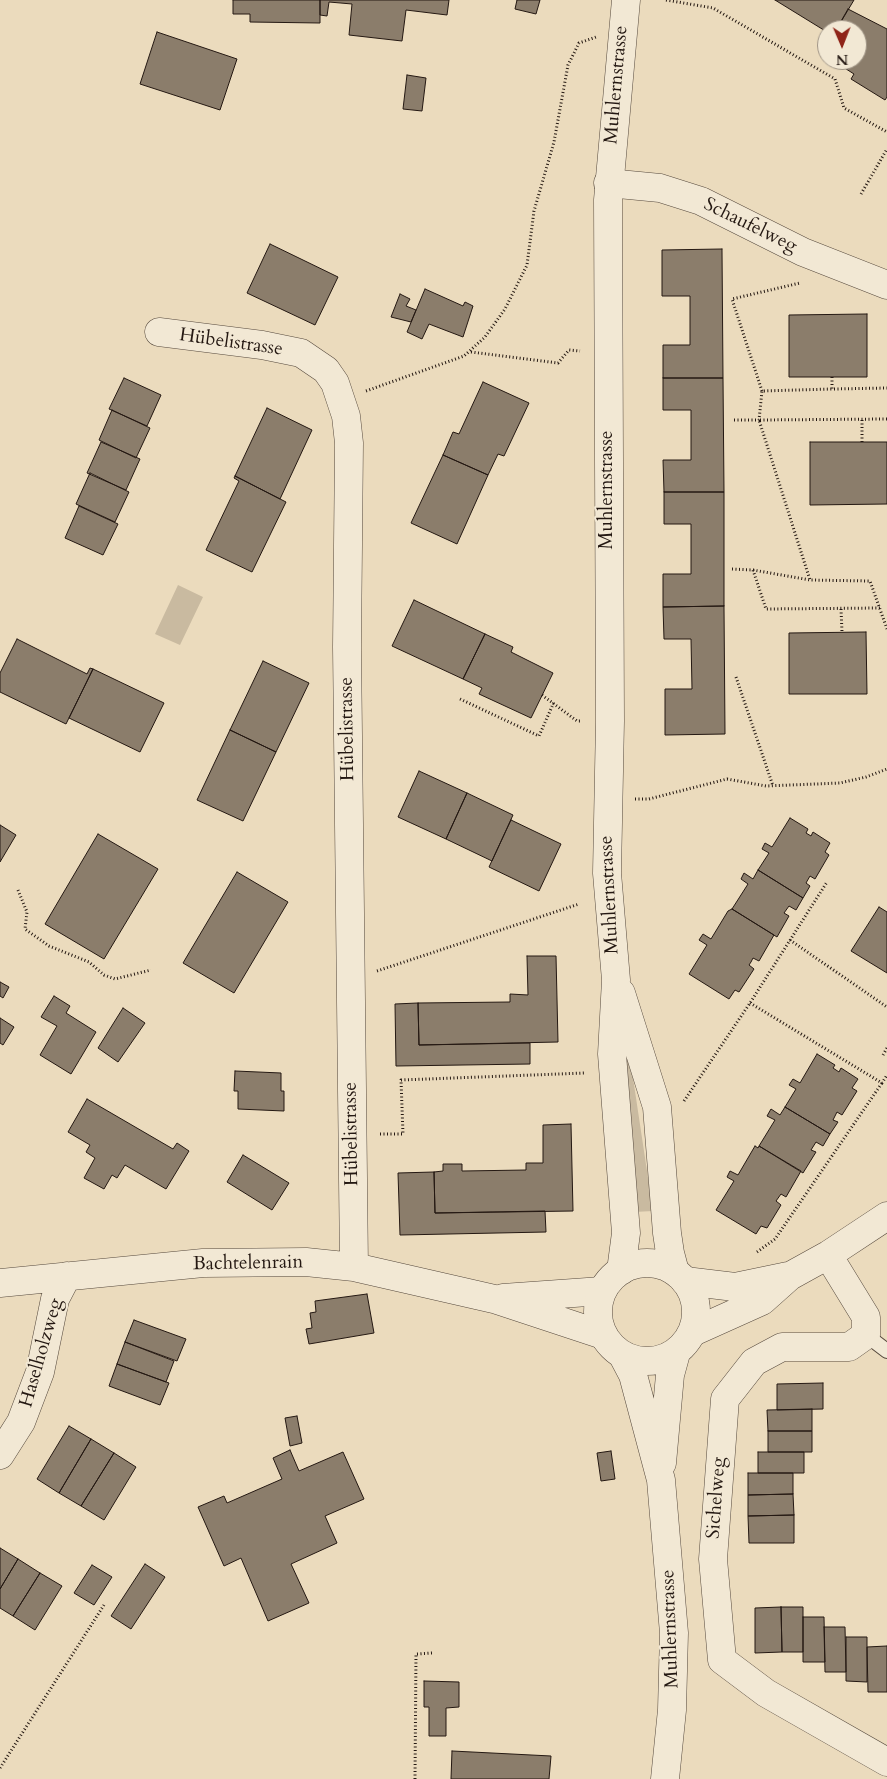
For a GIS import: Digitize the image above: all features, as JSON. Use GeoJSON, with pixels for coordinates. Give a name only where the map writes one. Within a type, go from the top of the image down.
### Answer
{"type":"FeatureCollection","features":[{"type":"Feature","properties":{"kind":"street","name":"Muhlernstrasse"},"geometry":{"type":"LineString","coordinates":[[621,1271],[626,1232],[612,1054],[616,980],[608,902],[607,800],[610,722],[608,183],[626,0]]}},
{"type":"Feature","properties":{"kind":"street","name":"Schaufelweg"},"geometry":{"type":"LineString","coordinates":[[608,183],[660,188],[701,201],[833,264],[887,285]]}},
{"type":"Feature","properties":{"kind":"street","name":"Hübelistrasse"},"geometry":{"type":"LineString","coordinates":[[159,332],[262,345],[301,353],[326,370],[336,383],[342,400],[349,443],[347,647],[354,1267]]}},
{"type":"Feature","properties":{"kind":"street","name":"Muhlernstrasse"},"geometry":{"type":"LineString","coordinates":[[616,980],[641,1052],[657,1107],[670,1253],[680,1276],[692,1292],[696,1305],[693,1332],[676,1353],[670,1375],[661,1480],[674,1633],[672,1710],[665,1779]]}},
{"type":"Feature","properties":{"kind":"street"},"geometry":{"type":"LineString","coordinates":[[693,1332],[762,1300],[790,1276],[828,1255],[887,1216]]}},
{"type":"Feature","properties":{"kind":"street"},"geometry":{"type":"LineString","coordinates":[[828,1255],[866,1317],[866,1335]]}},
{"type":"Feature","properties":{"kind":"street","name":"Bachtelenrain"},"geometry":{"type":"LineString","coordinates":[[0,1283],[203,1263],[306,1262],[354,1267],[494,1299],[603,1335]]}},
{"type":"Feature","properties":{"kind":"street"},"geometry":{"type":"LineString","coordinates":[[602,1291],[609,1280],[621,1271],[634,1265],[648,1263],[662,1265],[680,1276],[735,1287],[790,1276]]}},
{"type":"Feature","properties":{"kind":"street","name":"Haselholzweg"},"geometry":{"type":"LineString","coordinates":[[0,1455],[22,1422],[40,1372],[55,1299],[66,1276]]}},
{"type":"Feature","properties":{"kind":"street","name":"Muhlernstrasse"},"geometry":{"type":"LineString","coordinates":[[602,1291],[597,1312],[603,1335],[611,1347],[623,1356],[633,1375],[661,1480]]}},
{"type":"Feature","properties":{"kind":"street","name":"Bachtelenrain"},"geometry":{"type":"LineString","coordinates":[[494,1299],[602,1291]]}},
{"type":"Feature","properties":{"kind":"street","name":"Sichelweg"},"geometry":{"type":"LineString","coordinates":[[866,1335],[849,1347],[782,1347],[754,1362],[725,1399],[713,1558],[722,1660],[766,1693],[887,1762]]}},
{"type":"Feature","properties":{"kind":"street"},"geometry":{"type":"LineString","coordinates":[[623,1356],[648,1362],[661,1360],[676,1353]]}},
{"type":"Feature","properties":{"kind":"lane"},"geometry":{"type":"LineString","coordinates":[[866,1335],[887,1351]]}},
{"type":"Feature","properties":{"kind":"path"},"geometry":{"type":"LineString","coordinates":[[666,0],[713,8],[835,79],[844,108],[887,132]]}},
{"type":"Feature","properties":{"kind":"path"},"geometry":{"type":"LineString","coordinates":[[342,400],[449,363],[470,352],[485,337],[505,309],[525,271],[534,211],[554,142],[565,79],[571,59],[579,43],[622,27]]}},
{"type":"Feature","properties":{"kind":"path"},"geometry":{"type":"LineString","coordinates":[[861,194],[887,148]]}},
{"type":"Feature","properties":{"kind":"path"},"geometry":{"type":"LineString","coordinates":[[810,580],[759,420],[762,391],[732,299],[812,280],[833,264]]}},
{"type":"Feature","properties":{"kind":"path"},"geometry":{"type":"LineString","coordinates":[[470,352],[558,362],[569,350],[608,355]]}},
{"type":"Feature","properties":{"kind":"path"},"geometry":{"type":"LineString","coordinates":[[832,377],[832,389]]}},
{"type":"Feature","properties":{"kind":"path"},"geometry":{"type":"LineString","coordinates":[[762,391],[887,388]]}},
{"type":"Feature","properties":{"kind":"path"},"geometry":{"type":"LineString","coordinates":[[734,420],[887,419]]}},
{"type":"Feature","properties":{"kind":"path"},"geometry":{"type":"LineString","coordinates":[[862,420],[862,442]]}},
{"type":"Feature","properties":{"kind":"path"},"geometry":{"type":"LineString","coordinates":[[732,569],[753,570],[810,580],[870,581],[887,628]]}},
{"type":"Feature","properties":{"kind":"path"},"geometry":{"type":"LineString","coordinates":[[753,570],[766,609],[880,608]]}},
{"type":"Feature","properties":{"kind":"path"},"geometry":{"type":"LineString","coordinates":[[841,609],[842,632]]}},
{"type":"Feature","properties":{"kind":"path"},"geometry":{"type":"LineString","coordinates":[[736,677],[773,786]]}},
{"type":"Feature","properties":{"kind":"path"},"geometry":{"type":"LineString","coordinates":[[542,696],[554,702],[577,721],[610,722]]}},
{"type":"Feature","properties":{"kind":"path"},"geometry":{"type":"LineString","coordinates":[[460,699],[539,736],[554,702]]}},
{"type":"Feature","properties":{"kind":"path"},"geometry":{"type":"LineString","coordinates":[[607,800],[649,799],[726,780],[773,786],[840,783],[866,777],[887,769]]}},
{"type":"Feature","properties":{"kind":"path"},"geometry":{"type":"LineString","coordinates":[[682,1104],[750,1003],[827,882]]}},
{"type":"Feature","properties":{"kind":"path"},"geometry":{"type":"LineString","coordinates":[[18,890],[27,912],[25,929],[49,946],[80,958],[104,975],[115,979],[151,970]]}},
{"type":"Feature","properties":{"kind":"path"},"geometry":{"type":"LineString","coordinates":[[351,979],[579,904]]}},
{"type":"Feature","properties":{"kind":"path"},"geometry":{"type":"LineString","coordinates":[[790,940],[887,1007]]}},
{"type":"Feature","properties":{"kind":"path"},"geometry":{"type":"LineString","coordinates":[[750,1003],[882,1083]]}},
{"type":"Feature","properties":{"kind":"path"},"geometry":{"type":"LineString","coordinates":[[883,1055],[887,1048]]}},
{"type":"Feature","properties":{"kind":"path"},"geometry":{"type":"LineString","coordinates":[[352,1135],[403,1134],[401,1080],[586,1074]]}},
{"type":"Feature","properties":{"kind":"path"},"geometry":{"type":"LineString","coordinates":[[753,1255],[775,1239],[887,1075]]}},
{"type":"Feature","properties":{"kind":"path"},"geometry":{"type":"LineString","coordinates":[[0,1768],[104,1605]]}},
{"type":"Feature","properties":{"kind":"path"},"geometry":{"type":"LineString","coordinates":[[415,1779],[416,1654],[432,1654]]}},
{"type":"Feature","properties":{"kind":"shaded area"},"geometry":{"type":"Polygon","coordinates":[[[178,585],[203,597],[180,645],[155,634],[178,585]]]}},
{"type":"Feature","properties":{"kind":"shaded area"},"geometry":{"type":"Polygon","coordinates":[[[623,1053],[627,1054],[630,1058],[653,1211],[634,1212],[623,1053]]]}},
{"type":"Feature","properties":{"kind":"building"},"geometry":{"type":"Polygon","coordinates":[[[233,0],[320,0],[320,23],[250,22],[250,14],[233,14],[233,0]]]}},
{"type":"Feature","properties":{"kind":"building"},"geometry":{"type":"Polygon","coordinates":[[[320,0],[449,0],[447,15],[406,10],[402,41],[349,35],[352,4],[329,2],[327,16],[320,15],[320,0]]]}},
{"type":"Feature","properties":{"kind":"building"},"geometry":{"type":"Polygon","coordinates":[[[517,0],[540,0],[536,14],[515,9],[517,0]]]}},
{"type":"Feature","properties":{"kind":"building"},"geometry":{"type":"Polygon","coordinates":[[[775,0],[854,0],[842,20],[817,20],[817,26],[775,0]]]}},
{"type":"Feature","properties":{"kind":"building"},"geometry":{"type":"Polygon","coordinates":[[[848,9],[887,29],[887,97],[885,100],[851,79],[854,74],[848,70],[867,70],[867,20],[842,20],[848,9]]]}},
{"type":"Feature","properties":{"kind":"building"},"geometry":{"type":"Polygon","coordinates":[[[157,32],[237,59],[220,110],[140,84],[157,32]]]}},
{"type":"Feature","properties":{"kind":"building"},"geometry":{"type":"Polygon","coordinates":[[[407,75],[426,78],[422,111],[403,109],[407,75]]]}},
{"type":"Feature","properties":{"kind":"building"},"geometry":{"type":"Polygon","coordinates":[[[270,244],[338,277],[315,325],[247,293],[270,244]]]}},
{"type":"Feature","properties":{"kind":"building"},"geometry":{"type":"Polygon","coordinates":[[[722,249],[723,378],[663,378],[663,345],[690,345],[690,296],[662,296],[662,250],[722,249]]]}},
{"type":"Feature","properties":{"kind":"building"},"geometry":{"type":"Polygon","coordinates":[[[425,289],[463,306],[465,302],[473,306],[463,337],[429,324],[422,339],[407,332],[425,289]]]}},
{"type":"Feature","properties":{"kind":"building"},"geometry":{"type":"Polygon","coordinates":[[[400,294],[410,299],[406,306],[416,310],[411,322],[391,317],[400,294]]]}},
{"type":"Feature","properties":{"kind":"building"},"geometry":{"type":"Polygon","coordinates":[[[867,314],[867,377],[789,377],[789,315],[867,314]]]}},
{"type":"Feature","properties":{"kind":"building"},"geometry":{"type":"Polygon","coordinates":[[[124,378],[161,395],[147,426],[109,409],[124,378]]]}},
{"type":"Feature","properties":{"kind":"building"},"geometry":{"type":"Polygon","coordinates":[[[663,378],[723,378],[724,492],[664,492],[663,460],[691,460],[691,410],[663,410],[663,378]]]}},
{"type":"Feature","properties":{"kind":"building"},"geometry":{"type":"Polygon","coordinates":[[[483,382],[529,403],[504,456],[498,454],[488,475],[443,455],[453,432],[459,434],[483,382]]]}},
{"type":"Feature","properties":{"kind":"building"},"geometry":{"type":"Polygon","coordinates":[[[267,408],[312,430],[280,499],[235,476],[267,408]]]}},
{"type":"Feature","properties":{"kind":"building"},"geometry":{"type":"Polygon","coordinates":[[[112,410],[150,428],[136,458],[99,440],[112,410]]]}},
{"type":"Feature","properties":{"kind":"building"},"geometry":{"type":"Polygon","coordinates":[[[101,442],[140,459],[126,490],[87,473],[101,442]]]}},
{"type":"Feature","properties":{"kind":"building"},"geometry":{"type":"Polygon","coordinates":[[[810,442],[887,442],[887,504],[810,505],[810,442]]]}},
{"type":"Feature","properties":{"kind":"building"},"geometry":{"type":"Polygon","coordinates":[[[443,455],[488,475],[457,544],[411,523],[443,455]]]}},
{"type":"Feature","properties":{"kind":"building"},"geometry":{"type":"Polygon","coordinates":[[[90,473],[129,492],[115,522],[76,504],[90,473]]]}},
{"type":"Feature","properties":{"kind":"building"},"geometry":{"type":"Polygon","coordinates":[[[235,476],[286,502],[252,572],[206,550],[239,481],[234,478],[235,476]]]}},
{"type":"Feature","properties":{"kind":"building"},"geometry":{"type":"Polygon","coordinates":[[[664,492],[724,492],[724,606],[663,607],[663,574],[691,574],[691,524],[664,524],[664,492]]]}},
{"type":"Feature","properties":{"kind":"building"},"geometry":{"type":"Polygon","coordinates":[[[79,506],[118,524],[103,555],[65,538],[79,506]]]}},
{"type":"Feature","properties":{"kind":"building"},"geometry":{"type":"Polygon","coordinates":[[[414,600],[485,634],[463,679],[392,646],[414,600]]]}},
{"type":"Feature","properties":{"kind":"building"},"geometry":{"type":"Polygon","coordinates":[[[724,606],[725,734],[665,735],[665,689],[692,689],[691,639],[664,639],[663,607],[724,606]]]}},
{"type":"Feature","properties":{"kind":"building"},"geometry":{"type":"Polygon","coordinates":[[[866,632],[867,694],[789,694],[789,633],[866,632]]]}},
{"type":"Feature","properties":{"kind":"building"},"geometry":{"type":"Polygon","coordinates":[[[485,634],[513,647],[511,652],[553,673],[531,718],[479,694],[482,688],[463,679],[485,634]]]}},
{"type":"Feature","properties":{"kind":"building"},"geometry":{"type":"Polygon","coordinates":[[[17,639],[87,674],[90,668],[93,669],[66,724],[0,692],[0,673],[17,639]]]}},
{"type":"Feature","properties":{"kind":"building"},"geometry":{"type":"Polygon","coordinates":[[[263,661],[309,683],[276,752],[230,730],[263,661]]]}},
{"type":"Feature","properties":{"kind":"building"},"geometry":{"type":"Polygon","coordinates":[[[93,669],[164,703],[140,752],[69,718],[93,669]]]}},
{"type":"Feature","properties":{"kind":"building"},"geometry":{"type":"Polygon","coordinates":[[[230,730],[276,752],[243,821],[197,800],[230,730]]]}},
{"type":"Feature","properties":{"kind":"building"},"geometry":{"type":"Polygon","coordinates":[[[419,771],[467,793],[446,839],[398,817],[419,771]]]}},
{"type":"Feature","properties":{"kind":"building"},"geometry":{"type":"Polygon","coordinates":[[[467,793],[513,815],[492,861],[446,839],[467,793]]]}},
{"type":"Feature","properties":{"kind":"building"},"geometry":{"type":"Polygon","coordinates":[[[790,818],[808,829],[806,833],[811,836],[813,832],[830,843],[825,852],[829,855],[815,879],[810,876],[806,883],[810,886],[803,898],[758,870],[769,853],[762,849],[765,843],[772,847],[790,818]]]}},
{"type":"Feature","properties":{"kind":"building"},"geometry":{"type":"Polygon","coordinates":[[[511,820],[561,844],[539,891],[489,867],[511,820]]]}},
{"type":"Feature","properties":{"kind":"building"},"geometry":{"type":"Polygon","coordinates":[[[0,825],[16,835],[0,862],[0,825]]]}},
{"type":"Feature","properties":{"kind":"building"},"geometry":{"type":"Polygon","coordinates":[[[98,834],[158,869],[104,959],[45,924],[98,834]]]}},
{"type":"Feature","properties":{"kind":"building"},"geometry":{"type":"Polygon","coordinates":[[[758,870],[803,898],[796,910],[789,906],[784,913],[789,916],[777,937],[732,909],[748,884],[741,879],[744,873],[753,879],[758,870]]]}},
{"type":"Feature","properties":{"kind":"building"},"geometry":{"type":"Polygon","coordinates":[[[237,872],[288,902],[234,993],[183,963],[237,872]]]}},
{"type":"Feature","properties":{"kind":"building"},"geometry":{"type":"Polygon","coordinates":[[[879,907],[887,912],[887,973],[851,951],[879,907]]]}},
{"type":"Feature","properties":{"kind":"building"},"geometry":{"type":"Polygon","coordinates":[[[732,909],[774,935],[759,961],[753,958],[749,965],[754,969],[739,992],[735,990],[729,999],[689,974],[707,945],[699,940],[703,934],[711,939],[728,911],[732,909]]]}},
{"type":"Feature","properties":{"kind":"building"},"geometry":{"type":"Polygon","coordinates":[[[527,956],[556,956],[558,1042],[419,1045],[418,1003],[510,1002],[510,994],[528,995],[527,956]]]}},
{"type":"Feature","properties":{"kind":"building"},"geometry":{"type":"Polygon","coordinates":[[[0,982],[9,987],[3,998],[0,996],[0,982]]]}},
{"type":"Feature","properties":{"kind":"building"},"geometry":{"type":"Polygon","coordinates":[[[54,996],[70,1006],[66,1013],[96,1032],[71,1074],[40,1055],[57,1026],[41,1017],[54,996]]]}},
{"type":"Feature","properties":{"kind":"building"},"geometry":{"type":"Polygon","coordinates":[[[418,1003],[419,1045],[530,1043],[530,1064],[396,1066],[395,1004],[418,1003]]]}},
{"type":"Feature","properties":{"kind":"building"},"geometry":{"type":"Polygon","coordinates":[[[123,1008],[145,1023],[118,1062],[98,1048],[123,1008]]]}},
{"type":"Feature","properties":{"kind":"building"},"geometry":{"type":"Polygon","coordinates":[[[0,1018],[14,1027],[3,1045],[0,1043],[0,1018]]]}},
{"type":"Feature","properties":{"kind":"building"},"geometry":{"type":"Polygon","coordinates":[[[817,1054],[835,1065],[833,1068],[839,1072],[841,1068],[858,1079],[852,1088],[857,1091],[842,1115],[837,1112],[833,1120],[838,1122],[830,1134],[785,1107],[796,1089],[789,1085],[793,1079],[800,1083],[817,1054]]]}},
{"type":"Feature","properties":{"kind":"building"},"geometry":{"type":"Polygon","coordinates":[[[235,1071],[281,1073],[281,1091],[284,1091],[284,1111],[238,1109],[238,1091],[234,1091],[235,1071]]]}},
{"type":"Feature","properties":{"kind":"building"},"geometry":{"type":"Polygon","coordinates":[[[87,1099],[173,1149],[177,1143],[189,1151],[166,1189],[125,1165],[117,1178],[112,1175],[104,1189],[84,1178],[95,1158],[86,1152],[90,1145],[68,1132],[87,1099]]]}},
{"type":"Feature","properties":{"kind":"building"},"geometry":{"type":"Polygon","coordinates":[[[785,1107],[830,1134],[823,1146],[816,1142],[811,1150],[816,1152],[803,1173],[759,1146],[775,1120],[767,1116],[771,1109],[780,1115],[785,1107]]]}},
{"type":"Feature","properties":{"kind":"building"},"geometry":{"type":"Polygon","coordinates":[[[571,1124],[573,1211],[435,1213],[434,1172],[443,1171],[443,1164],[462,1164],[462,1171],[526,1170],[526,1163],[543,1163],[543,1125],[571,1124]]]}},
{"type":"Feature","properties":{"kind":"building"},"geometry":{"type":"Polygon","coordinates":[[[755,1146],[758,1148],[759,1146],[801,1171],[786,1197],[781,1194],[776,1201],[781,1205],[767,1228],[761,1226],[756,1234],[716,1210],[734,1181],[727,1177],[730,1171],[738,1175],[755,1146]]]}},
{"type":"Feature","properties":{"kind":"building"},"geometry":{"type":"Polygon","coordinates":[[[243,1155],[289,1183],[272,1210],[227,1182],[243,1155]]]}},
{"type":"Feature","properties":{"kind":"building"},"geometry":{"type":"Polygon","coordinates":[[[434,1172],[435,1213],[545,1211],[546,1232],[400,1235],[398,1173],[434,1172]]]}},
{"type":"Feature","properties":{"kind":"building"},"geometry":{"type":"Polygon","coordinates":[[[367,1294],[374,1333],[309,1344],[306,1329],[312,1328],[310,1313],[316,1312],[315,1301],[367,1294]]]}},
{"type":"Feature","properties":{"kind":"building"},"geometry":{"type":"Polygon","coordinates":[[[134,1320],[186,1339],[177,1361],[125,1342],[134,1320]]]}},
{"type":"Feature","properties":{"kind":"building"},"geometry":{"type":"Polygon","coordinates":[[[125,1342],[174,1361],[166,1382],[117,1364],[125,1342]]]}},
{"type":"Feature","properties":{"kind":"building"},"geometry":{"type":"Polygon","coordinates":[[[117,1364],[169,1383],[160,1405],[109,1386],[117,1364]]]}},
{"type":"Feature","properties":{"kind":"building"},"geometry":{"type":"Polygon","coordinates":[[[823,1383],[823,1409],[777,1410],[777,1384],[823,1383]]]}},
{"type":"Feature","properties":{"kind":"building"},"geometry":{"type":"Polygon","coordinates":[[[812,1409],[812,1431],[768,1431],[767,1410],[812,1409]]]}},
{"type":"Feature","properties":{"kind":"building"},"geometry":{"type":"Polygon","coordinates":[[[297,1416],[302,1443],[290,1446],[285,1418],[297,1416]]]}},
{"type":"Feature","properties":{"kind":"building"},"geometry":{"type":"Polygon","coordinates":[[[69,1426],[91,1439],[59,1493],[37,1479],[69,1426]]]}},
{"type":"Feature","properties":{"kind":"building"},"geometry":{"type":"Polygon","coordinates":[[[768,1431],[812,1431],[812,1452],[768,1452],[768,1431]]]}},
{"type":"Feature","properties":{"kind":"building"},"geometry":{"type":"Polygon","coordinates":[[[91,1439],[114,1453],[81,1506],[59,1493],[91,1439]]]}},
{"type":"Feature","properties":{"kind":"building"},"geometry":{"type":"Polygon","coordinates":[[[290,1450],[299,1471],[343,1452],[364,1499],[325,1516],[337,1543],[291,1564],[309,1603],[268,1621],[241,1558],[224,1566],[198,1507],[224,1496],[227,1503],[282,1479],[273,1458],[290,1450]]]}},
{"type":"Feature","properties":{"kind":"building"},"geometry":{"type":"Polygon","coordinates":[[[611,1451],[615,1479],[601,1481],[597,1453],[611,1451]]]}},
{"type":"Feature","properties":{"kind":"building"},"geometry":{"type":"Polygon","coordinates":[[[758,1452],[804,1452],[804,1473],[758,1473],[758,1452]]]}},
{"type":"Feature","properties":{"kind":"building"},"geometry":{"type":"Polygon","coordinates":[[[114,1453],[136,1467],[104,1520],[81,1506],[114,1453]]]}},
{"type":"Feature","properties":{"kind":"building"},"geometry":{"type":"Polygon","coordinates":[[[748,1473],[793,1473],[793,1494],[748,1495],[748,1473]]]}},
{"type":"Feature","properties":{"kind":"building"},"geometry":{"type":"Polygon","coordinates":[[[793,1494],[794,1515],[748,1516],[748,1495],[793,1494]]]}},
{"type":"Feature","properties":{"kind":"building"},"geometry":{"type":"Polygon","coordinates":[[[794,1515],[794,1543],[749,1543],[748,1516],[794,1515]]]}},
{"type":"Feature","properties":{"kind":"building"},"geometry":{"type":"Polygon","coordinates":[[[0,1548],[18,1559],[0,1589],[0,1548]]]}},
{"type":"Feature","properties":{"kind":"building"},"geometry":{"type":"Polygon","coordinates":[[[18,1559],[40,1573],[13,1616],[0,1608],[0,1589],[18,1559]]]}},
{"type":"Feature","properties":{"kind":"building"},"geometry":{"type":"Polygon","coordinates":[[[145,1564],[165,1577],[131,1629],[111,1616],[145,1564]]]}},
{"type":"Feature","properties":{"kind":"building"},"geometry":{"type":"Polygon","coordinates":[[[92,1565],[112,1577],[94,1605],[74,1593],[92,1565]]]}},
{"type":"Feature","properties":{"kind":"building"},"geometry":{"type":"Polygon","coordinates":[[[40,1573],[62,1586],[35,1630],[13,1616],[40,1573]]]}},
{"type":"Feature","properties":{"kind":"building"},"geometry":{"type":"Polygon","coordinates":[[[781,1607],[782,1652],[755,1653],[755,1608],[781,1607]]]}},
{"type":"Feature","properties":{"kind":"building"},"geometry":{"type":"Polygon","coordinates":[[[781,1607],[803,1607],[803,1652],[782,1652],[781,1607]]]}},
{"type":"Feature","properties":{"kind":"building"},"geometry":{"type":"Polygon","coordinates":[[[803,1617],[824,1617],[825,1662],[803,1662],[803,1617]]]}},
{"type":"Feature","properties":{"kind":"building"},"geometry":{"type":"Polygon","coordinates":[[[824,1627],[845,1627],[846,1672],[825,1672],[824,1627]]]}},
{"type":"Feature","properties":{"kind":"building"},"geometry":{"type":"Polygon","coordinates":[[[846,1637],[867,1637],[867,1682],[846,1681],[846,1637]]]}},
{"type":"Feature","properties":{"kind":"building"},"geometry":{"type":"Polygon","coordinates":[[[887,1646],[887,1692],[868,1692],[867,1647],[887,1646]]]}},
{"type":"Feature","properties":{"kind":"building"},"geometry":{"type":"Polygon","coordinates":[[[424,1681],[459,1682],[459,1707],[446,1708],[446,1736],[429,1736],[429,1707],[424,1707],[424,1681]]]}},
{"type":"Feature","properties":{"kind":"building"},"geometry":{"type":"Polygon","coordinates":[[[452,1751],[551,1756],[549,1779],[451,1779],[452,1751]]]}}]}
